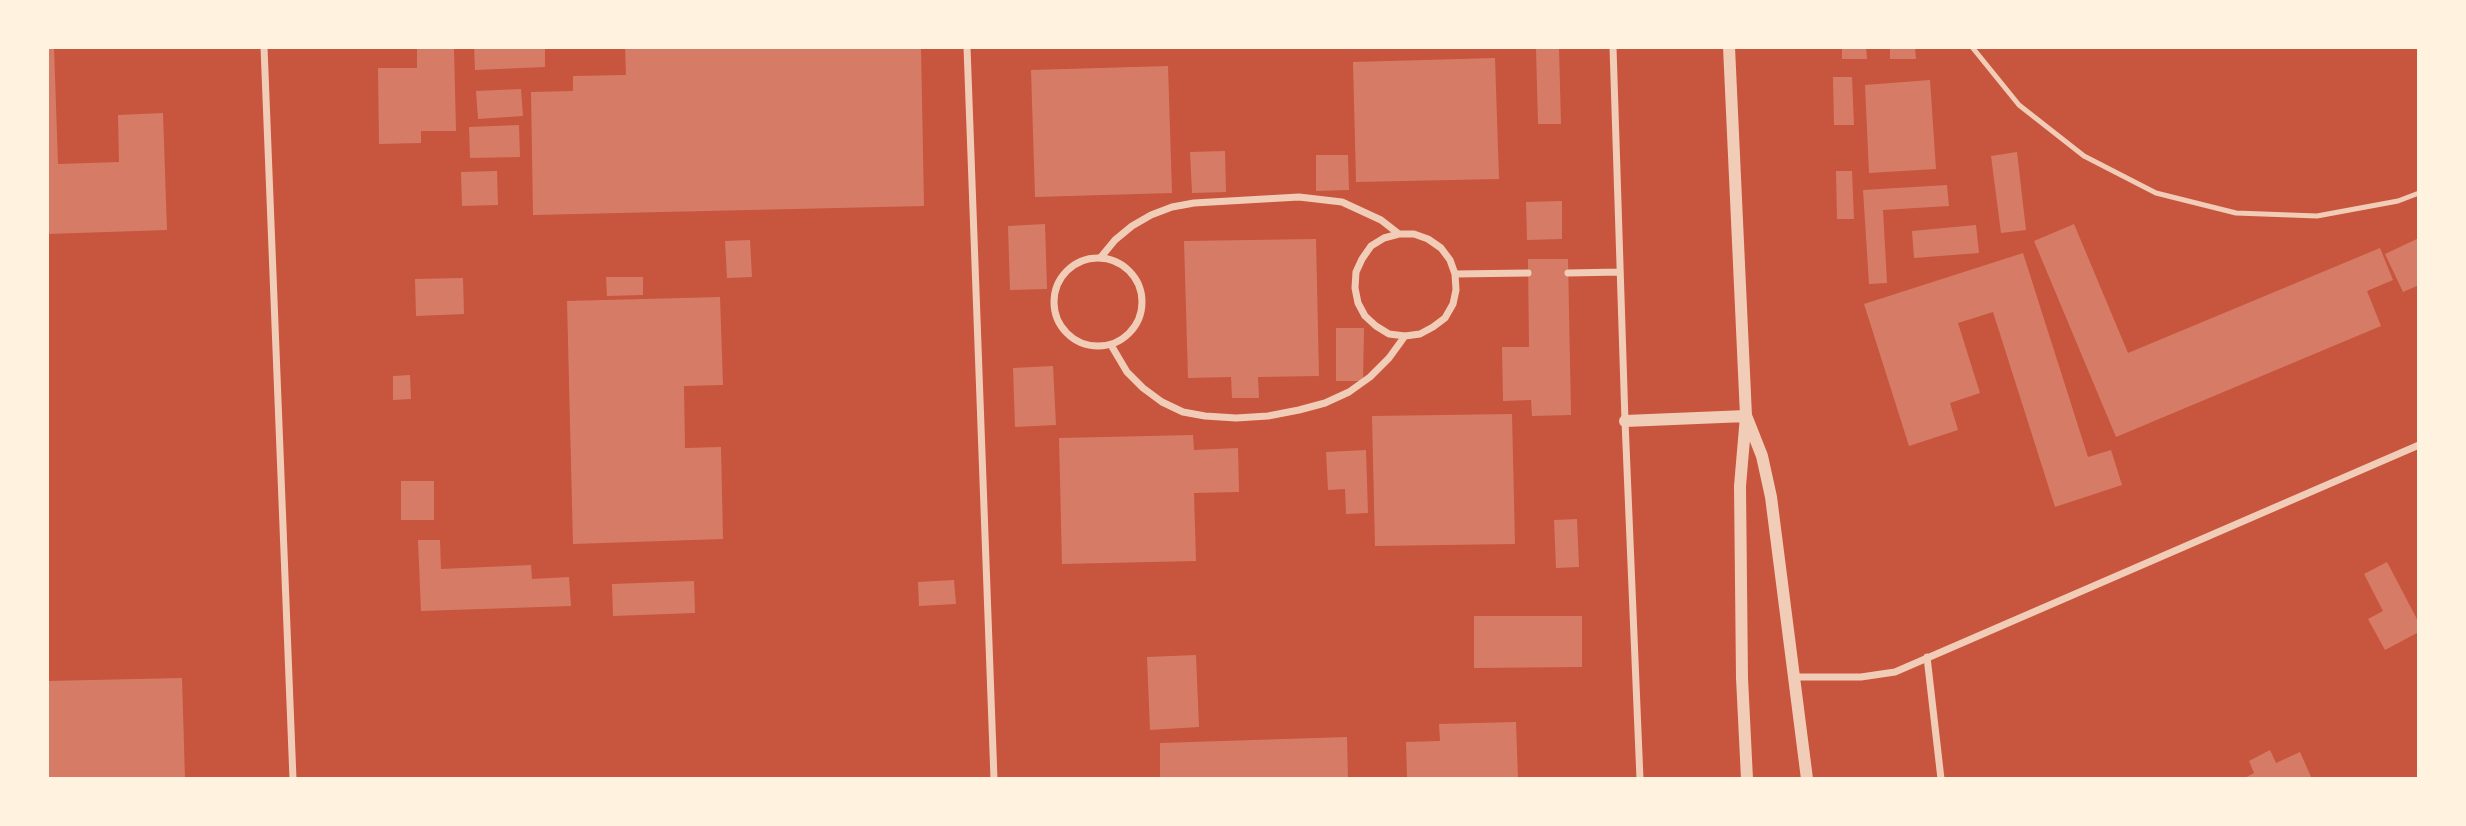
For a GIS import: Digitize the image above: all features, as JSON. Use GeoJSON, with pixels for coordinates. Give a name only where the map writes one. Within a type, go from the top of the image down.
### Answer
{"type":"FeatureCollection","features":[{"type":"Feature","properties":{"kind":"street"},"geometry":{"type":"LineString","coordinates":[[264,47],[293,779]]}},
{"type":"Feature","properties":{"kind":"street"},"geometry":{"type":"LineString","coordinates":[[967,47],[994,779]]}},
{"type":"Feature","properties":{"kind":"street"},"geometry":{"type":"LineString","coordinates":[[1613,47],[1640,779]]}},
{"type":"Feature","properties":{"kind":"street"},"geometry":{"type":"LineString","coordinates":[[1729,47],[1746,416],[1740,486],[1742,678],[1748,779]]}},
{"type":"Feature","properties":{"kind":"street"},"geometry":{"type":"LineString","coordinates":[[1101,257],[1115,240],[1151,215],[1172,207],[1194,204],[1321,198],[1363,210],[1399,234]]}},
{"type":"Feature","properties":{"kind":"street"},"geometry":{"type":"LineString","coordinates":[[1414,234],[1428,239],[1441,248],[1450,260],[1455,274],[1454,297],[1445,317],[1420,334],[1389,334],[1365,316],[1358,303],[1356,272],[1371,246],[1384,238],[1414,234]]}},
{"type":"Feature","properties":{"kind":"street"},"geometry":{"type":"LineString","coordinates":[[1101,257],[1116,261],[1129,270],[1138,282],[1143,297],[1142,313],[1136,327],[1125,338],[1111,345],[1096,347],[1080,343],[1063,329],[1054,307],[1055,292],[1066,272],[1085,259],[1101,257]]}},
{"type":"Feature","properties":{"kind":"street"},"geometry":{"type":"LineString","coordinates":[[1568,272],[1620,272]]}},
{"type":"Feature","properties":{"kind":"street"},"geometry":{"type":"LineString","coordinates":[[1455,274],[1528,273]]}},
{"type":"Feature","properties":{"kind":"street"},"geometry":{"type":"LineString","coordinates":[[1111,345],[1127,372],[1162,402],[1183,412],[1236,418],[1299,410],[1325,403],[1349,392],[1370,377],[1389,358],[1405,336]]}},
{"type":"Feature","properties":{"kind":"street"},"geometry":{"type":"LineString","coordinates":[[1625,421],[1746,416]]}},
{"type":"Feature","properties":{"kind":"street"},"geometry":{"type":"LineString","coordinates":[[1746,416],[1759,446],[1769,487],[1807,779]]}},
{"type":"Feature","properties":{"kind":"street"},"geometry":{"type":"LineString","coordinates":[[1794,677],[1861,677],[1895,672],[2419,445]]}},
{"type":"Feature","properties":{"kind":"street"},"geometry":{"type":"LineString","coordinates":[[1927,657],[1941,779]]}},
{"type":"Feature","properties":{"kind":"lane"},"geometry":{"type":"LineString","coordinates":[[1972,47],[2020,105],[2084,156],[2156,193],[2236,213],[2317,216],[2398,201],[2419,193]]}},
{"type":"Feature","properties":{"kind":"building"},"geometry":{"type":"Polygon","coordinates":[[[47,47],[54,47],[58,164],[119,162],[118,115],[163,113],[167,230],[47,234],[47,47]]]}},
{"type":"Feature","properties":{"kind":"building"},"geometry":{"type":"Polygon","coordinates":[[[474,47],[545,47],[545,67],[475,70],[474,47]]]}},
{"type":"Feature","properties":{"kind":"building"},"geometry":{"type":"Polygon","coordinates":[[[625,47],[921,47],[924,206],[533,215],[531,92],[573,91],[573,76],[626,75],[625,47]]]}},
{"type":"Feature","properties":{"kind":"building"},"geometry":{"type":"Polygon","coordinates":[[[1842,47],[1866,47],[1867,59],[1842,59],[1842,47]]]}},
{"type":"Feature","properties":{"kind":"building"},"geometry":{"type":"Polygon","coordinates":[[[1890,47],[1915,47],[1916,59],[1890,59],[1890,47]]]}},
{"type":"Feature","properties":{"kind":"building"},"geometry":{"type":"Polygon","coordinates":[[[417,48],[454,48],[456,131],[421,131],[421,143],[379,144],[378,68],[417,68],[417,48]]]}},
{"type":"Feature","properties":{"kind":"building"},"geometry":{"type":"Polygon","coordinates":[[[1559,48],[1561,124],[1538,124],[1536,49],[1559,48]]]}},
{"type":"Feature","properties":{"kind":"building"},"geometry":{"type":"Polygon","coordinates":[[[1495,58],[1499,179],[1356,182],[1353,62],[1495,58]]]}},
{"type":"Feature","properties":{"kind":"building"},"geometry":{"type":"Polygon","coordinates":[[[1168,66],[1172,193],[1035,197],[1031,70],[1168,66]]]}},
{"type":"Feature","properties":{"kind":"building"},"geometry":{"type":"Polygon","coordinates":[[[1833,77],[1852,77],[1854,125],[1834,125],[1833,77]]]}},
{"type":"Feature","properties":{"kind":"building"},"geometry":{"type":"Polygon","coordinates":[[[1930,80],[1936,169],[1869,173],[1865,85],[1930,80]]]}},
{"type":"Feature","properties":{"kind":"building"},"geometry":{"type":"Polygon","coordinates":[[[521,89],[523,116],[478,119],[476,91],[521,89]]]}},
{"type":"Feature","properties":{"kind":"building"},"geometry":{"type":"Polygon","coordinates":[[[519,125],[520,157],[470,158],[469,127],[519,125]]]}},
{"type":"Feature","properties":{"kind":"building"},"geometry":{"type":"Polygon","coordinates":[[[1225,151],[1226,192],[1192,193],[1190,152],[1225,151]]]}},
{"type":"Feature","properties":{"kind":"building"},"geometry":{"type":"Polygon","coordinates":[[[2017,152],[2026,230],[2001,233],[1991,156],[2017,152]]]}},
{"type":"Feature","properties":{"kind":"building"},"geometry":{"type":"Polygon","coordinates":[[[1316,155],[1348,155],[1349,190],[1316,191],[1316,155]]]}},
{"type":"Feature","properties":{"kind":"building"},"geometry":{"type":"Polygon","coordinates":[[[497,171],[498,205],[462,206],[461,172],[497,171]]]}},
{"type":"Feature","properties":{"kind":"building"},"geometry":{"type":"Polygon","coordinates":[[[1836,171],[1852,171],[1854,219],[1837,219],[1836,171]]]}},
{"type":"Feature","properties":{"kind":"building"},"geometry":{"type":"Polygon","coordinates":[[[1947,185],[1949,206],[1883,210],[1887,283],[1869,284],[1863,190],[1947,185]]]}},
{"type":"Feature","properties":{"kind":"building"},"geometry":{"type":"Polygon","coordinates":[[[1562,201],[1562,239],[1527,240],[1526,202],[1562,201]]]}},
{"type":"Feature","properties":{"kind":"building"},"geometry":{"type":"Polygon","coordinates":[[[1045,224],[1047,289],[1010,290],[1008,226],[1045,224]]]}},
{"type":"Feature","properties":{"kind":"building"},"geometry":{"type":"Polygon","coordinates":[[[2074,224],[2128,353],[2380,248],[2393,280],[2367,291],[2381,326],[2116,437],[2034,241],[2074,224]]]}},
{"type":"Feature","properties":{"kind":"building"},"geometry":{"type":"Polygon","coordinates":[[[1976,225],[1979,253],[1914,258],[1912,231],[1976,225]]]}},
{"type":"Feature","properties":{"kind":"building"},"geometry":{"type":"Polygon","coordinates":[[[2419,238],[2419,285],[2403,292],[2385,254],[2419,238]]]}},
{"type":"Feature","properties":{"kind":"building"},"geometry":{"type":"Polygon","coordinates":[[[1316,239],[1319,376],[1258,377],[1259,398],[1232,398],[1231,377],[1188,378],[1184,241],[1316,239]]]}},
{"type":"Feature","properties":{"kind":"building"},"geometry":{"type":"Polygon","coordinates":[[[750,240],[752,277],[727,278],[725,241],[750,240]]]}},
{"type":"Feature","properties":{"kind":"building"},"geometry":{"type":"Polygon","coordinates":[[[2023,253],[2088,457],[2111,450],[2122,485],[2055,507],[1993,312],[1958,323],[1980,393],[1950,403],[1958,430],[1909,446],[1864,304],[2023,253]]]}},
{"type":"Feature","properties":{"kind":"building"},"geometry":{"type":"Polygon","coordinates":[[[1528,259],[1568,259],[1571,415],[1532,416],[1531,400],[1503,401],[1502,347],[1529,347],[1528,259]]]}},
{"type":"Feature","properties":{"kind":"building"},"geometry":{"type":"Polygon","coordinates":[[[606,277],[643,277],[643,295],[607,296],[606,277]]]}},
{"type":"Feature","properties":{"kind":"building"},"geometry":{"type":"Polygon","coordinates":[[[463,278],[464,314],[416,316],[415,279],[463,278]]]}},
{"type":"Feature","properties":{"kind":"building"},"geometry":{"type":"Polygon","coordinates":[[[720,297],[723,385],[684,386],[685,448],[721,447],[723,539],[573,544],[567,301],[720,297]]]}},
{"type":"Feature","properties":{"kind":"building"},"geometry":{"type":"Polygon","coordinates":[[[1336,328],[1364,328],[1363,381],[1336,381],[1336,328]]]}},
{"type":"Feature","properties":{"kind":"building"},"geometry":{"type":"Polygon","coordinates":[[[1053,366],[1056,425],[1015,427],[1013,368],[1053,366]]]}},
{"type":"Feature","properties":{"kind":"building"},"geometry":{"type":"Polygon","coordinates":[[[410,375],[411,399],[393,400],[393,376],[410,375]]]}},
{"type":"Feature","properties":{"kind":"building"},"geometry":{"type":"Polygon","coordinates":[[[1512,414],[1515,544],[1375,546],[1372,416],[1512,414]]]}},
{"type":"Feature","properties":{"kind":"building"},"geometry":{"type":"Polygon","coordinates":[[[1193,435],[1194,450],[1238,448],[1239,492],[1194,493],[1196,561],[1062,564],[1059,438],[1193,435]]]}},
{"type":"Feature","properties":{"kind":"building"},"geometry":{"type":"Polygon","coordinates":[[[1366,450],[1368,513],[1346,514],[1345,489],[1328,490],[1326,452],[1366,450]]]}},
{"type":"Feature","properties":{"kind":"building"},"geometry":{"type":"Polygon","coordinates":[[[401,481],[434,481],[434,520],[401,520],[401,481]]]}},
{"type":"Feature","properties":{"kind":"building"},"geometry":{"type":"Polygon","coordinates":[[[1577,519],[1579,567],[1556,568],[1554,520],[1577,519]]]}},
{"type":"Feature","properties":{"kind":"building"},"geometry":{"type":"Polygon","coordinates":[[[418,540],[440,540],[441,569],[531,565],[532,579],[569,577],[571,606],[421,611],[418,540]]]}},
{"type":"Feature","properties":{"kind":"building"},"geometry":{"type":"Polygon","coordinates":[[[2387,562],[2419,623],[2419,632],[2385,650],[2368,619],[2383,611],[2364,574],[2387,562]]]}},
{"type":"Feature","properties":{"kind":"building"},"geometry":{"type":"Polygon","coordinates":[[[954,580],[956,604],[919,606],[918,582],[954,580]]]}},
{"type":"Feature","properties":{"kind":"building"},"geometry":{"type":"Polygon","coordinates":[[[694,581],[695,613],[613,616],[612,584],[694,581]]]}},
{"type":"Feature","properties":{"kind":"building"},"geometry":{"type":"Polygon","coordinates":[[[1474,616],[1582,616],[1582,667],[1474,668],[1474,616]]]}},
{"type":"Feature","properties":{"kind":"building"},"geometry":{"type":"Polygon","coordinates":[[[1196,655],[1199,727],[1150,730],[1147,657],[1196,655]]]}},
{"type":"Feature","properties":{"kind":"building"},"geometry":{"type":"Polygon","coordinates":[[[182,678],[185,779],[47,779],[47,681],[182,678]]]}},
{"type":"Feature","properties":{"kind":"building"},"geometry":{"type":"Polygon","coordinates":[[[1516,722],[1518,779],[1407,779],[1406,742],[1440,741],[1439,724],[1516,722]]]}},
{"type":"Feature","properties":{"kind":"building"},"geometry":{"type":"Polygon","coordinates":[[[1347,737],[1348,779],[1160,779],[1160,743],[1347,737]]]}},
{"type":"Feature","properties":{"kind":"building"},"geometry":{"type":"Polygon","coordinates":[[[2270,750],[2276,763],[2300,752],[2312,779],[2243,779],[2254,773],[2249,761],[2270,750]]]}}]}
